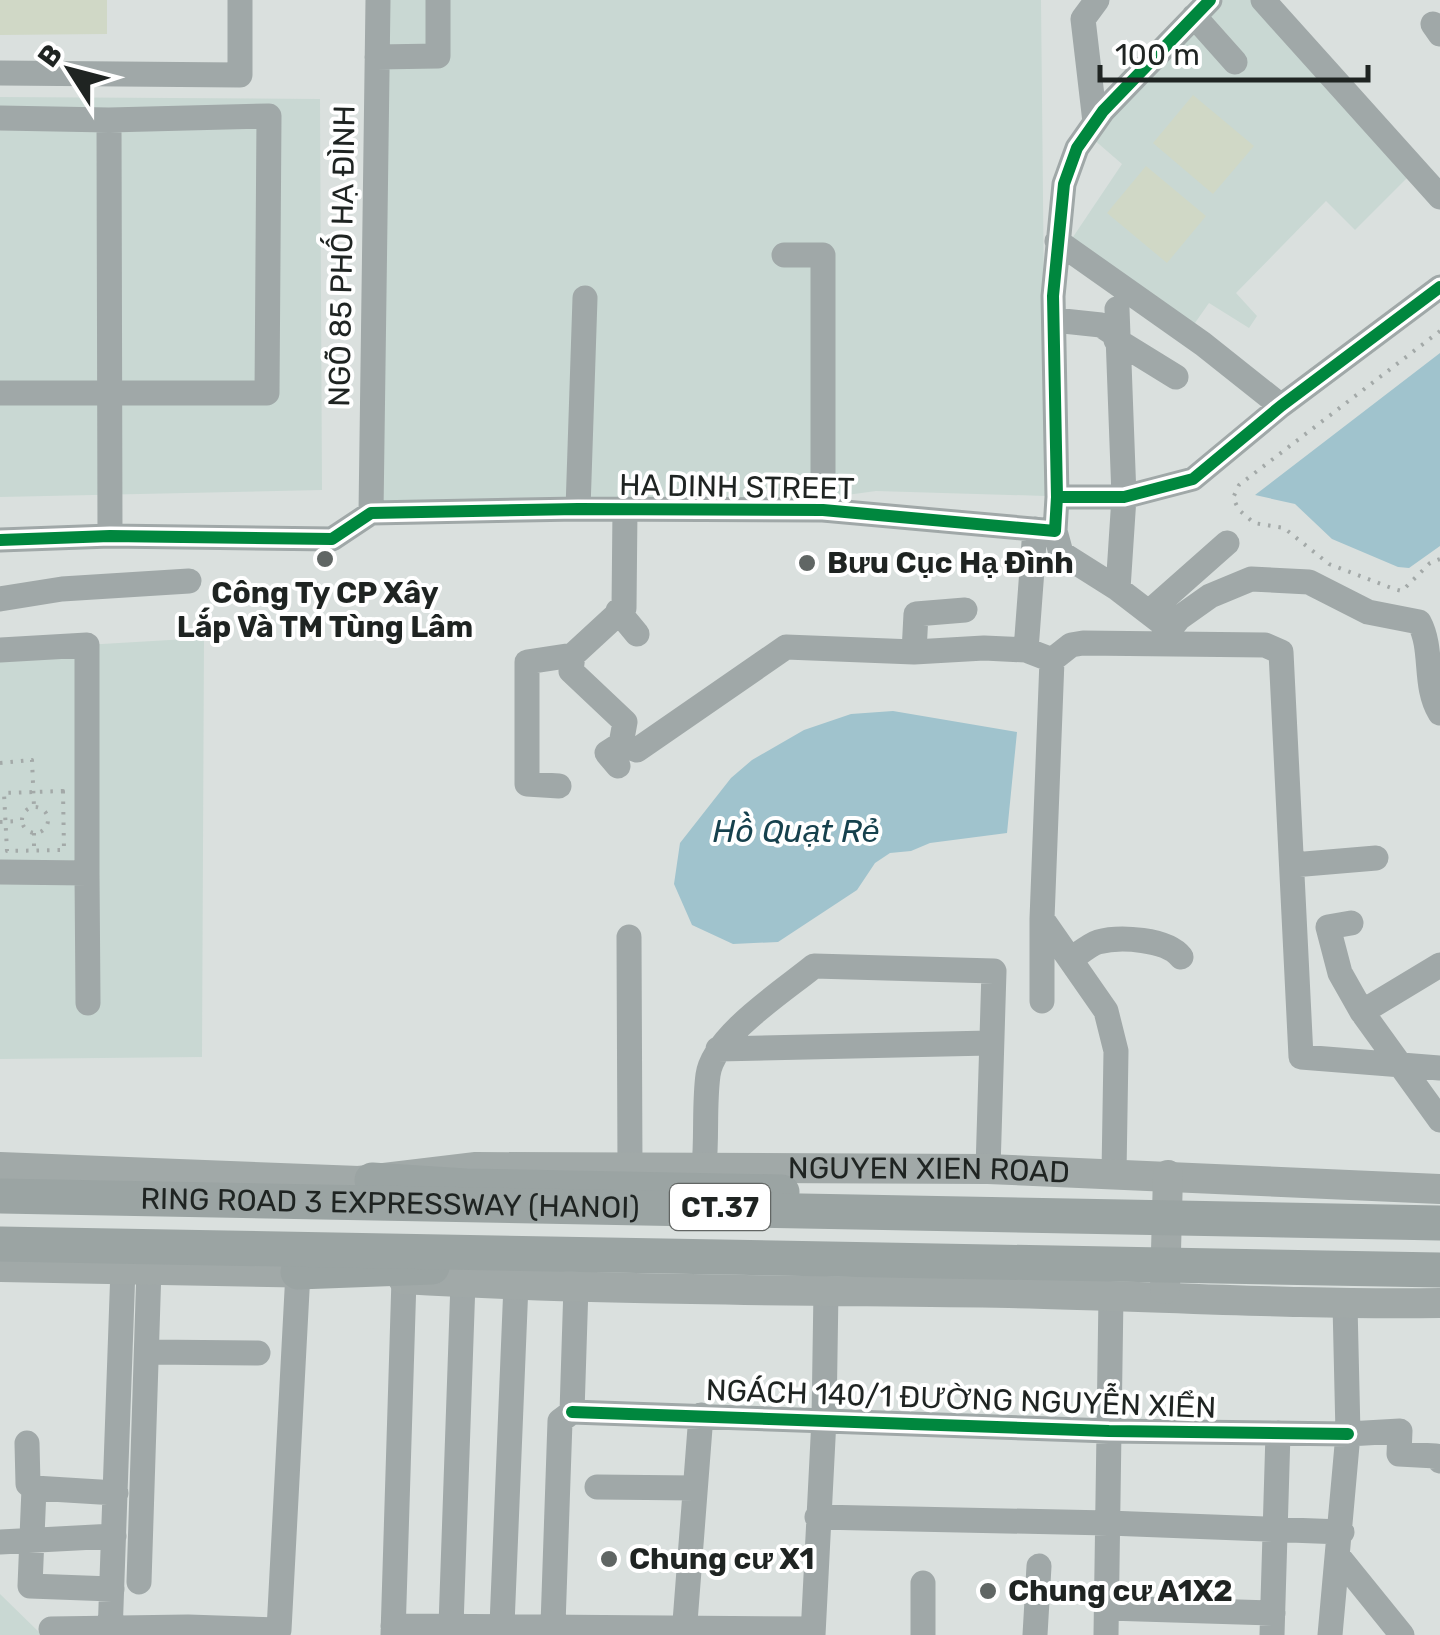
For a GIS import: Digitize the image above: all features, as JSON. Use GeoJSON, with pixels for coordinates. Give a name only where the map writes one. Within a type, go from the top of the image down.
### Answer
{"type":"FeatureCollection","features":[{"type":"Feature","properties":{"kind":"highway"},"geometry":{"type":"LineString","coordinates":[[372,1180],[466,1186],[1045,1197],[1440,1221]]}},
{"type":"Feature","properties":{"kind":"highway","name":"RING ROAD 3 EXPRESSWAY (HANOI)"},"geometry":{"type":"LineString","coordinates":[[0,1196],[1440,1221]]}},
{"type":"Feature","properties":{"kind":"highway","name":"RING ROAD 3 EXPRESSWAY (HANOI)"},"geometry":{"type":"LineString","coordinates":[[0,1246],[1440,1274]]}},
{"type":"Feature","properties":{"kind":"highway"},"geometry":{"type":"LineString","coordinates":[[298,1272],[453,1266],[820,1282],[1440,1274]]}},
{"type":"Feature","properties":{"kind":"main road","name":"NGUYEN XIEN ROAD"},"geometry":{"type":"LineString","coordinates":[[0,1167],[372,1180],[476,1167],[988,1169],[1440,1188]]}},
{"type":"Feature","properties":{"kind":"main road"},"geometry":{"type":"LineString","coordinates":[[1165,1284],[1168,1175]]}},
{"type":"Feature","properties":{"kind":"main road"},"geometry":{"type":"LineString","coordinates":[[0,1246],[1165,1284],[1440,1274]]}},
{"type":"Feature","properties":{"kind":"main road"},"geometry":{"type":"LineString","coordinates":[[0,1267],[298,1272],[576,1286],[820,1282],[1112,1295],[1165,1284],[1345,1304],[1440,1303]]}},
{"type":"Feature","properties":{"kind":"street"},"geometry":{"type":"LineString","coordinates":[[0,73],[240,75],[240,0]]}},
{"type":"Feature","properties":{"kind":"street","name":"NGÕ 85 PHỐ HẠ ĐÌNH"},"geometry":{"type":"LineString","coordinates":[[371,513],[378,0]]}},
{"type":"Feature","properties":{"kind":"street"},"geometry":{"type":"LineString","coordinates":[[377,56],[438,56],[438,0]]}},
{"type":"Feature","properties":{"kind":"street"},"geometry":{"type":"LineString","coordinates":[[1095,122],[1084,19],[1097,0]]}},
{"type":"Feature","properties":{"kind":"street"},"geometry":{"type":"LineString","coordinates":[[1262,0],[1440,196]]}},
{"type":"Feature","properties":{"kind":"street"},"geometry":{"type":"LineString","coordinates":[[1026,650],[1045,530],[1057,497],[1054,320],[1064,184],[1077,148],[1095,122],[1202,8],[1235,62]]}},
{"type":"Feature","properties":{"kind":"street"},"geometry":{"type":"LineString","coordinates":[[0,118],[269,116],[268,393],[0,393]]}},
{"type":"Feature","properties":{"kind":"street"},"geometry":{"type":"LineString","coordinates":[[110,120],[110,536]]}},
{"type":"Feature","properties":{"kind":"street"},"geometry":{"type":"LineString","coordinates":[[1057,241],[1203,344],[1281,406]]}},
{"type":"Feature","properties":{"kind":"street"},"geometry":{"type":"LineString","coordinates":[[784,255],[823,255],[823,510]]}},
{"type":"Feature","properties":{"kind":"street"},"geometry":{"type":"LineString","coordinates":[[1057,497],[1124,497],[1193,479],[1281,406],[1440,287]]}},
{"type":"Feature","properties":{"kind":"street"},"geometry":{"type":"LineString","coordinates":[[578,509],[584,298]]}},
{"type":"Feature","properties":{"kind":"street"},"geometry":{"type":"LineString","coordinates":[[1117,309],[1124,497],[1118,589]]}},
{"type":"Feature","properties":{"kind":"street"},"geometry":{"type":"LineString","coordinates":[[1054,320],[1101,326],[1176,377]]}},
{"type":"Feature","properties":{"kind":"street"},"geometry":{"type":"LineString","coordinates":[[626,509],[624,608],[574,655],[571,671],[625,722],[625,753],[786,647],[914,652],[1026,650],[1052,660]]}},
{"type":"Feature","properties":{"kind":"street","name":"HA DINH STREET"},"geometry":{"type":"LineString","coordinates":[[371,513],[823,510],[1045,530]]}},
{"type":"Feature","properties":{"kind":"street"},"geometry":{"type":"LineString","coordinates":[[0,540],[110,536],[332,539],[371,513]]}},
{"type":"Feature","properties":{"kind":"street"},"geometry":{"type":"LineString","coordinates":[[1045,530],[1061,553],[1149,612],[1173,638]]}},
{"type":"Feature","properties":{"kind":"street"},"geometry":{"type":"LineString","coordinates":[[1149,612],[1227,543]]}},
{"type":"Feature","properties":{"kind":"street"},"geometry":{"type":"LineString","coordinates":[[1173,638],[1179,618],[1210,596],[1251,579],[1308,582],[1368,612],[1418,622],[1425,636],[1432,700],[1440,713]]}},
{"type":"Feature","properties":{"kind":"street"},"geometry":{"type":"LineString","coordinates":[[0,599],[62,590],[189,581]]}},
{"type":"Feature","properties":{"kind":"street"},"geometry":{"type":"LineString","coordinates":[[618,610],[636,634]]}},
{"type":"Feature","properties":{"kind":"street"},"geometry":{"type":"LineString","coordinates":[[914,652],[916,614],[965,610]]}},
{"type":"Feature","properties":{"kind":"street"},"geometry":{"type":"LineString","coordinates":[[1042,1000],[1052,660],[1071,645],[1083,643],[1173,638],[1265,646],[1282,652],[1301,1057],[1440,1068]]}},
{"type":"Feature","properties":{"kind":"street"},"geometry":{"type":"LineString","coordinates":[[0,650],[87,645],[88,1003]]}},
{"type":"Feature","properties":{"kind":"street"},"geometry":{"type":"LineString","coordinates":[[559,786],[527,784],[527,662],[574,655]]}},
{"type":"Feature","properties":{"kind":"street"},"geometry":{"type":"LineString","coordinates":[[1293,865],[1376,858]]}},
{"type":"Feature","properties":{"kind":"street"},"geometry":{"type":"LineString","coordinates":[[0,872],[86,873]]}},
{"type":"Feature","properties":{"kind":"street"},"geometry":{"type":"LineString","coordinates":[[1042,919],[1106,1011],[1116,1052],[1114,1173]]}},
{"type":"Feature","properties":{"kind":"street"},"geometry":{"type":"LineString","coordinates":[[1296,929],[1339,925],[1340,974],[1362,1012],[1440,1120]]}},
{"type":"Feature","properties":{"kind":"street"},"geometry":{"type":"LineString","coordinates":[[629,937],[630,1168]]}},
{"type":"Feature","properties":{"kind":"street"},"geometry":{"type":"LineString","coordinates":[[1071,960],[1098,942],[1130,941],[1164,944],[1182,957]]}},
{"type":"Feature","properties":{"kind":"street"},"geometry":{"type":"LineString","coordinates":[[1362,1012],[1440,965]]}},
{"type":"Feature","properties":{"kind":"street"},"geometry":{"type":"LineString","coordinates":[[704,1168],[708,1070],[718,1049],[814,966],[994,971],[988,1169]]}},
{"type":"Feature","properties":{"kind":"street"},"geometry":{"type":"LineString","coordinates":[[718,1049],[990,1043]]}},
{"type":"Feature","properties":{"kind":"street"},"geometry":{"type":"LineString","coordinates":[[136,1268],[149,1352],[139,1582]]}},
{"type":"Feature","properties":{"kind":"street"},"geometry":{"type":"LineString","coordinates":[[110,1631],[116,1493],[136,1268]]}},
{"type":"Feature","properties":{"kind":"street"},"geometry":{"type":"LineString","coordinates":[[50,1630],[264,1631],[298,1272]]}},
{"type":"Feature","properties":{"kind":"street"},"geometry":{"type":"LineString","coordinates":[[404,1278],[393,1630],[553,1625],[813,1632],[824,1419],[820,1282]]}},
{"type":"Feature","properties":{"kind":"street"},"geometry":{"type":"LineString","coordinates":[[463,1282],[464,1629]]}},
{"type":"Feature","properties":{"kind":"street"},"geometry":{"type":"LineString","coordinates":[[502,1626],[516,1284]]}},
{"type":"Feature","properties":{"kind":"street"},"geometry":{"type":"LineString","coordinates":[[553,1625],[560,1421],[572,1412],[576,1286]]}},
{"type":"Feature","properties":{"kind":"street"},"geometry":{"type":"LineString","coordinates":[[1106,1635],[1112,1295]]}},
{"type":"Feature","properties":{"kind":"street"},"geometry":{"type":"LineString","coordinates":[[1330,1635],[1348,1434],[1345,1304]]}},
{"type":"Feature","properties":{"kind":"street"},"geometry":{"type":"LineString","coordinates":[[149,1352],[258,1353]]}},
{"type":"Feature","properties":{"kind":"street","name":"NGÁCH 140/1 ĐƯỜNG NGUYỄN XIỂN"},"geometry":{"type":"LineString","coordinates":[[572,1412],[1109,1431],[1400,1431],[1398,1454],[1436,1456],[1440,1461]]}},
{"type":"Feature","properties":{"kind":"street"},"geometry":{"type":"LineString","coordinates":[[684,1631],[700,1415]]}},
{"type":"Feature","properties":{"kind":"street"},"geometry":{"type":"LineString","coordinates":[[1107,1608],[1272,1624],[1278,1433]]}},
{"type":"Feature","properties":{"kind":"street"},"geometry":{"type":"LineString","coordinates":[[26,1443],[28,1484],[34,1488],[116,1493]]}},
{"type":"Feature","properties":{"kind":"street"},"geometry":{"type":"LineString","coordinates":[[597,1487],[695,1488]]}},
{"type":"Feature","properties":{"kind":"street"},"geometry":{"type":"LineString","coordinates":[[34,1488],[30,1586],[112,1588]]}},
{"type":"Feature","properties":{"kind":"street"},"geometry":{"type":"LineString","coordinates":[[817,1518],[1275,1529],[1340,1544],[1402,1635]]}},
{"type":"Feature","properties":{"kind":"street"},"geometry":{"type":"LineString","coordinates":[[0,1542],[114,1536]]}},
{"type":"Feature","properties":{"kind":"street"},"geometry":{"type":"LineString","coordinates":[[1035,1635],[1039,1566]]}},
{"type":"Feature","properties":{"kind":"street"},"geometry":{"type":"LineString","coordinates":[[923,1584],[923,1635]]}},
{"type":"Feature","properties":{"kind":"path"},"geometry":{"type":"LineString","coordinates":[[1440,331],[1239,485],[1233,498],[1239,510],[1254,523],[1284,528],[1329,564],[1394,589],[1402,590],[1430,563],[1440,559]]}},
{"type":"Feature","properties":{"kind":"path"},"geometry":{"type":"LineString","coordinates":[[0,763],[32,760],[34,807]]}},
{"type":"Feature","properties":{"kind":"path"},"geometry":{"type":"LineString","coordinates":[[63,791],[64,850],[6,851],[4,794],[33,792],[63,791]]}},
{"type":"Feature","properties":{"kind":"path"},"geometry":{"type":"LineString","coordinates":[[22,821],[30,832],[43,830],[48,822],[46,814],[34,807]]}},
{"type":"Feature","properties":{"kind":"path"},"geometry":{"type":"LineString","coordinates":[[22,821],[25,812],[34,807]]}},
{"type":"Feature","properties":{"kind":"path"},"geometry":{"type":"LineString","coordinates":[[3,822],[22,821]]}},
{"type":"Feature","properties":{"kind":"shaded area"},"geometry":{"type":"Polygon","coordinates":[[[381,0],[1041,0],[1046,496],[876,491],[810,500],[378,501],[381,0]]]}},
{"type":"Feature","properties":{"kind":"shaded area"},"geometry":{"type":"Polygon","coordinates":[[[1223,0],[1254,0],[1408,177],[1355,230],[1326,201],[1236,293],[1257,316],[1249,328],[1209,303],[1190,330],[1069,243],[1122,164],[1092,138],[1223,0]]]}},
{"type":"Feature","properties":{"kind":"shaded area"},"geometry":{"type":"Polygon","coordinates":[[[0,97],[320,99],[322,490],[0,497],[0,97]]]}},
{"type":"Feature","properties":{"kind":"shaded area"},"geometry":{"type":"Polygon","coordinates":[[[204,638],[202,1057],[0,1059],[0,650],[204,638]]]}},
{"type":"Feature","properties":{"kind":"shaded area"},"geometry":{"type":"Polygon","coordinates":[[[0,1594],[42,1635],[0,1635],[0,1594]]]}},
{"type":"Feature","properties":{"kind":"green space"},"geometry":{"type":"Polygon","coordinates":[[[0,0],[107,0],[107,34],[0,35],[0,0]]]}},
{"type":"Feature","properties":{"kind":"green space"},"geometry":{"type":"Polygon","coordinates":[[[1193,95],[1254,146],[1213,194],[1153,143],[1193,95]]]}},
{"type":"Feature","properties":{"kind":"green space"},"geometry":{"type":"Polygon","coordinates":[[[1146,166],[1206,216],[1167,263],[1107,213],[1146,166]]]}},
{"type":"Feature","properties":{"kind":"water"},"geometry":{"type":"Polygon","coordinates":[[[1440,353],[1440,546],[1409,568],[1398,567],[1332,539],[1295,504],[1255,495],[1440,353]]]}},
{"type":"Feature","properties":{"kind":"water","name":"Hồ Quạt Rẻ"},"geometry":{"type":"Polygon","coordinates":[[[893,711],[1017,732],[1007,833],[930,843],[911,851],[890,853],[875,863],[857,890],[778,942],[733,944],[692,925],[674,884],[680,843],[731,778],[752,760],[804,730],[851,714],[893,711]]]}},
{"type":"Feature","properties":{"kind":"cycle path"},"geometry":{"type":"LineString","coordinates":[[1057,497],[1053,296],[1064,184],[1077,148],[1103,111],[1210,0]]}},
{"type":"Feature","properties":{"kind":"cycle path"},"geometry":{"type":"LineString","coordinates":[[0,540],[110,536],[332,539],[371,513],[578,509],[823,510],[1055,531],[1057,497],[1124,497],[1193,479],[1281,406],[1440,287]]}},
{"type":"Feature","properties":{"kind":"cycle path"},"geometry":{"type":"LineString","coordinates":[[572,1412],[1109,1431],[1348,1434]]}},
{"type":"Feature","properties":{"kind":"place","name":"Công Ty CP Xây Lắp Và TM Tùng Lâm"},"geometry":{"type":"Point","coordinates":[325,559]}},
{"type":"Feature","properties":{"kind":"place","name":"Bưu Cục Hạ Đình"},"geometry":{"type":"Point","coordinates":[807,563]}},
{"type":"Feature","properties":{"kind":"place","name":"Chung cư X1"},"geometry":{"type":"Point","coordinates":[609,1559]}},
{"type":"Feature","properties":{"kind":"place","name":"Chung cư A1X2"},"geometry":{"type":"Point","coordinates":[988,1591]}}]}
